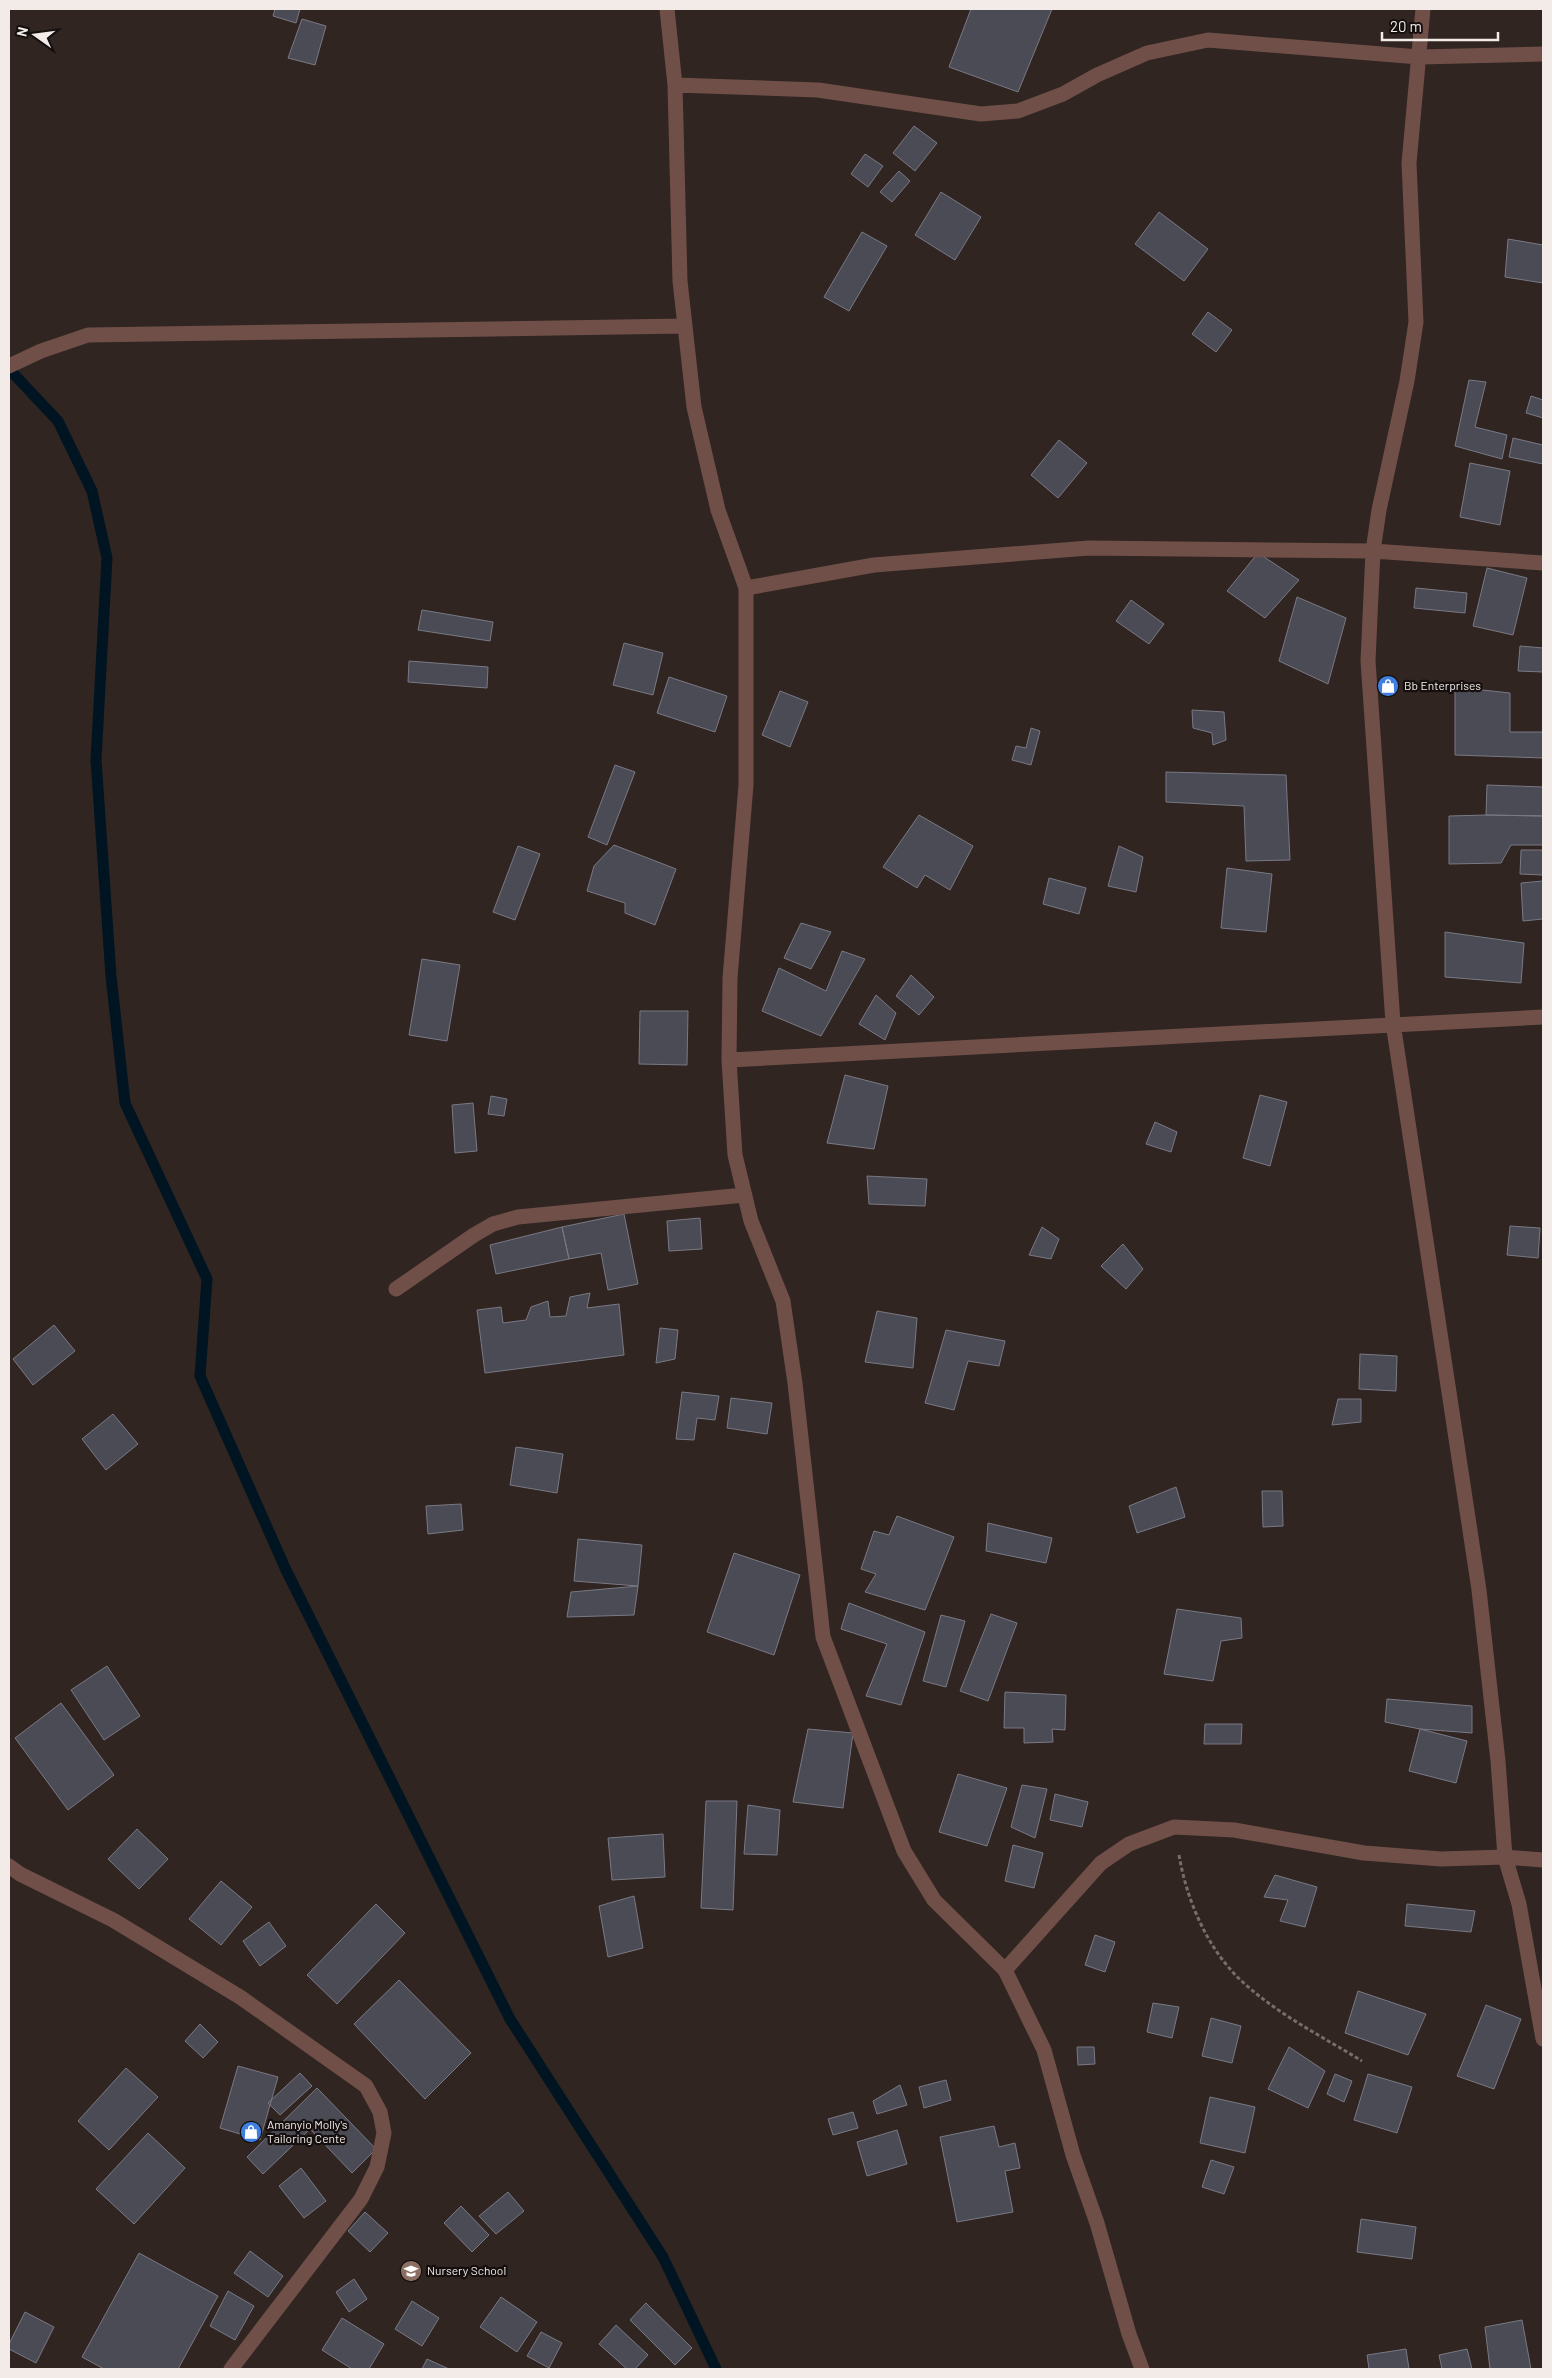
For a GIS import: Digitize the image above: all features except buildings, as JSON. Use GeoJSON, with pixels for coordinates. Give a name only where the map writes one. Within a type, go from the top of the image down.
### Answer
{"type":"FeatureCollection","features":[{"type":"Feature","properties":{"kind":"street"},"geometry":{"type":"LineString","coordinates":[[667,9],[675,85],[680,281],[694,407],[718,510],[746,588],[746,785],[730,978],[728,1060],[734,1155],[751,1221],[783,1301],[795,1383],[823,1637],[904,1852],[934,1900],[1006,1970],[1044,2050],[1073,2155],[1097,2223],[1129,2334],[1142,2369]]}},
{"type":"Feature","properties":{"kind":"street"},"geometry":{"type":"LineString","coordinates":[[1422,9],[1409,163],[1416,322],[1407,381],[1379,510],[1373,551],[1368,660],[1393,1023],[1479,1590],[1498,1760],[1505,1857],[1519,1904],[1543,2039]]}},
{"type":"Feature","properties":{"kind":"street"},"geometry":{"type":"LineString","coordinates":[[675,85],[818,90],[981,114],[1018,111],[1063,94],[1097,75],[1147,54],[1208,40],[1419,57],[1543,54]]}},
{"type":"Feature","properties":{"kind":"street"},"geometry":{"type":"LineString","coordinates":[[9,366],[42,351],[88,335],[685,326]]}},
{"type":"Feature","properties":{"kind":"street"},"geometry":{"type":"LineString","coordinates":[[746,588],[874,565],[1089,548],[1373,551],[1543,563]]}},
{"type":"Feature","properties":{"kind":"street"},"geometry":{"type":"LineString","coordinates":[[728,1060],[1393,1023],[1543,1017]]}},
{"type":"Feature","properties":{"kind":"street"},"geometry":{"type":"LineString","coordinates":[[396,1289],[480,1231],[493,1224],[518,1217],[744,1195]]}},
{"type":"Feature","properties":{"kind":"street"},"geometry":{"type":"LineString","coordinates":[[1006,1970],[1101,1863],[1129,1844],[1174,1827],[1234,1830],[1364,1853],[1442,1859],[1505,1857],[1543,1860]]}},
{"type":"Feature","properties":{"kind":"street"},"geometry":{"type":"LineString","coordinates":[[9,1866],[113,1920],[240,1997],[366,2086],[380,2112],[384,2133],[378,2158],[361,2199],[231,2369]]}},
{"type":"Feature","properties":{"kind":"path"},"geometry":{"type":"LineString","coordinates":[[1174,1827],[1185,1887],[1217,1953],[1246,1985],[1286,2015],[1362,2060]]}},
{"type":"Feature","properties":{"kind":"waterway"},"geometry":{"type":"LineString","coordinates":[[9,369],[58,421],[92,491],[107,558],[96,760],[111,976],[125,1103],[207,1279],[200,1376],[286,1570],[510,2019],[663,2257],[716,2369]]}},
{"type":"Feature","properties":{"kind":"place","name":"Bb Enterprises"},"geometry":{"type":"Point","coordinates":[1388,686]}},
{"type":"Feature","properties":{"kind":"place","name":"Amanyio Molly's Tailoring Cente"},"geometry":{"type":"Point","coordinates":[251,2132]}},
{"type":"Feature","properties":{"kind":"place","name":"Nursery School"},"geometry":{"type":"Point","coordinates":[411,2271]}}]}
